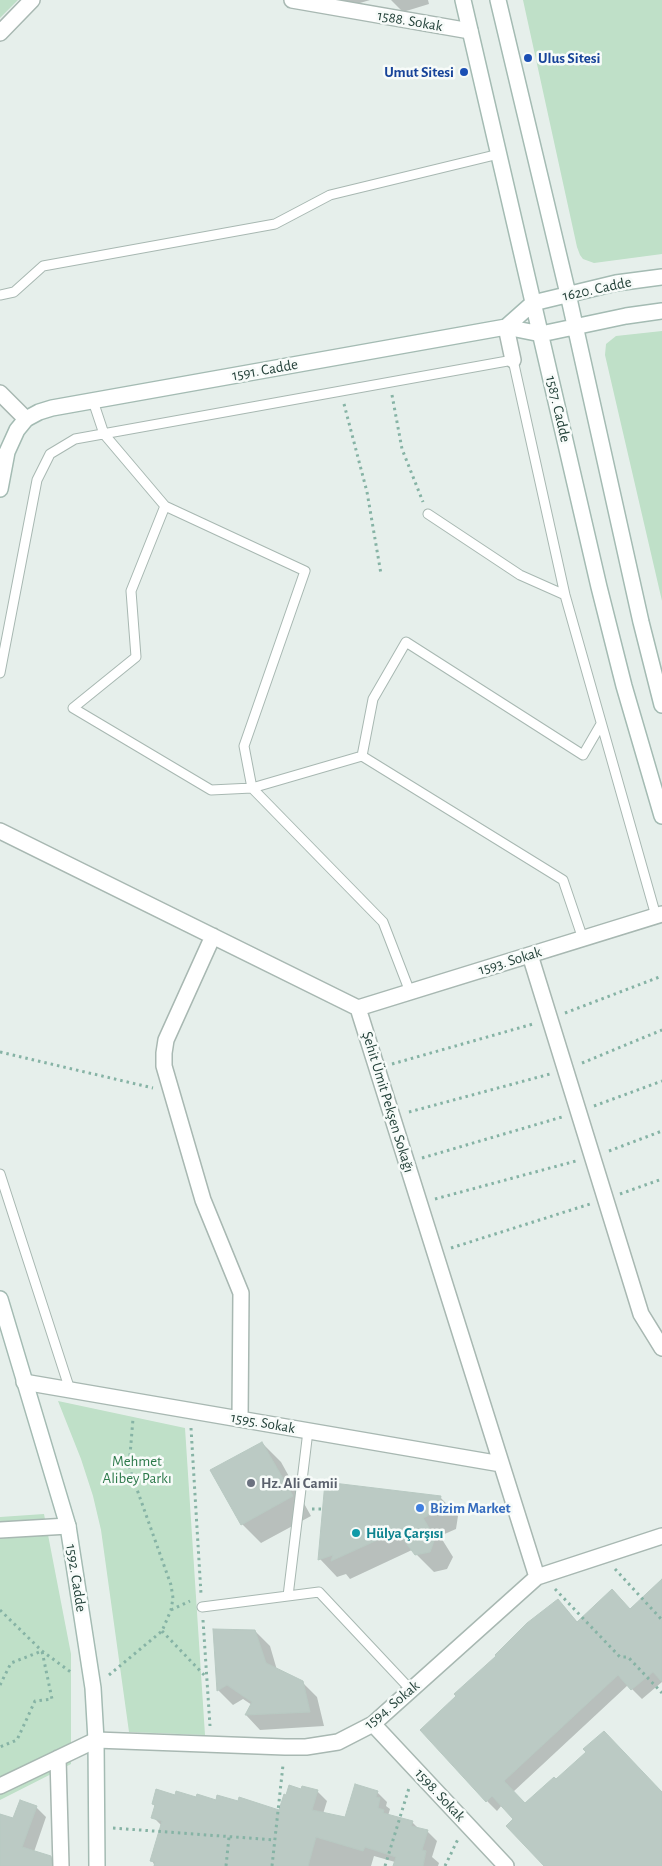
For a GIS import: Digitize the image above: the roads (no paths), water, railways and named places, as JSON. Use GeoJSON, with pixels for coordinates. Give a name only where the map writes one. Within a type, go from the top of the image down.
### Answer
{"type":"FeatureCollection","features":[{"type":"Feature","properties":{"kind":"street"},"geometry":{"type":"LineString","coordinates":[[0,33],[32,0]]}},
{"type":"Feature","properties":{"kind":"street","name":"1588. Sokak"},"geometry":{"type":"LineString","coordinates":[[292,0],[470,31]]}},
{"type":"Feature","properties":{"kind":"street","name":"1587. Cadde"},"geometry":{"type":"LineString","coordinates":[[463,0],[624,686],[662,816]]}},
{"type":"Feature","properties":{"kind":"street"},"geometry":{"type":"LineString","coordinates":[[498,0],[568,294],[641,622],[662,705]]}},
{"type":"Feature","properties":{"kind":"street","name":"1620. Cadde"},"geometry":{"type":"LineString","coordinates":[[533,303],[616,283],[662,277]]}},
{"type":"Feature","properties":{"kind":"street"},"geometry":{"type":"LineString","coordinates":[[506,327],[533,303]]}},
{"type":"Feature","properties":{"kind":"street"},"geometry":{"type":"LineString","coordinates":[[506,327],[541,334],[626,316],[662,311]]}},
{"type":"Feature","properties":{"kind":"street"},"geometry":{"type":"LineString","coordinates":[[506,327],[513,360]]}},
{"type":"Feature","properties":{"kind":"street","name":"1591. Cadde"},"geometry":{"type":"LineString","coordinates":[[26,419],[52,408],[506,327]]}},
{"type":"Feature","properties":{"kind":"street"},"geometry":{"type":"LineString","coordinates":[[0,393],[26,419],[17,430],[7,452],[0,489]]}},
{"type":"Feature","properties":{"kind":"street"},"geometry":{"type":"LineString","coordinates":[[0,831],[358,1008]]}},
{"type":"Feature","properties":{"kind":"street","name":"1593. Sokak"},"geometry":{"type":"LineString","coordinates":[[358,1008],[659,915]]}},
{"type":"Feature","properties":{"kind":"street"},"geometry":{"type":"LineString","coordinates":[[213,936],[166,1040],[164,1066],[203,1200],[241,1292],[240,1419]]}},
{"type":"Feature","properties":{"kind":"street"},"geometry":{"type":"LineString","coordinates":[[530,955],[641,1314],[662,1348]]}},
{"type":"Feature","properties":{"kind":"street","name":"Şehit Ümit Pekşen Sokağı"},"geometry":{"type":"LineString","coordinates":[[358,1008],[501,1464],[540,1576]]}},
{"type":"Feature","properties":{"kind":"street","name":"1592. Cadde"},"geometry":{"type":"LineString","coordinates":[[0,1299],[68,1526],[93,1688],[96,1740],[97,1866]]}},
{"type":"Feature","properties":{"kind":"street","name":"1595. Sokak"},"geometry":{"type":"LineString","coordinates":[[24,1382],[501,1464]]}},
{"type":"Feature","properties":{"kind":"street"},"geometry":{"type":"LineString","coordinates":[[0,1530],[68,1526]]}},
{"type":"Feature","properties":{"kind":"street","name":"1594. Sokak"},"geometry":{"type":"LineString","coordinates":[[0,1786],[96,1740],[285,1747],[306,1747],[338,1742],[374,1724],[540,1576],[662,1536]]}},
{"type":"Feature","properties":{"kind":"street","name":"1598. Sokak"},"geometry":{"type":"LineString","coordinates":[[374,1724],[506,1866]]}},
{"type":"Feature","properties":{"kind":"street"},"geometry":{"type":"LineString","coordinates":[[58,1758],[61,1866]]}},
{"type":"Feature","properties":{"kind":"lane"},"geometry":{"type":"LineString","coordinates":[[0,295],[14,292],[43,266],[276,224],[330,195],[499,154]]}},
{"type":"Feature","properties":{"kind":"lane"},"geometry":{"type":"LineString","coordinates":[[0,673],[37,480],[50,454],[75,439],[513,360],[564,596],[659,915]]}},
{"type":"Feature","properties":{"kind":"lane"},"geometry":{"type":"LineString","coordinates":[[93,401],[104,434],[165,506],[304,571],[244,746],[252,788],[383,922],[410,992]]}},
{"type":"Feature","properties":{"kind":"lane"},"geometry":{"type":"LineString","coordinates":[[165,506],[131,591],[136,657],[72,708],[211,790],[252,788],[362,756],[563,880],[582,939]]}},
{"type":"Feature","properties":{"kind":"lane"},"geometry":{"type":"LineString","coordinates":[[428,514],[520,575],[564,596]]}},
{"type":"Feature","properties":{"kind":"lane"},"geometry":{"type":"LineString","coordinates":[[362,756],[373,698],[406,642],[583,754],[601,724]]}},
{"type":"Feature","properties":{"kind":"lane"},"geometry":{"type":"LineString","coordinates":[[0,1174],[70,1390]]}},
{"type":"Feature","properties":{"kind":"lane"},"geometry":{"type":"LineString","coordinates":[[288,1596],[308,1430]]}},
{"type":"Feature","properties":{"kind":"lane"},"geometry":{"type":"LineString","coordinates":[[202,1607],[320,1592],[411,1690]]}},
{"type":"Feature","properties":{"kind":"place","name":"Ulus Sitesi"},"geometry":{"type":"Point","coordinates":[528,58]}},
{"type":"Feature","properties":{"kind":"place","name":"Umut Sitesi"},"geometry":{"type":"Point","coordinates":[464,72]}},
{"type":"Feature","properties":{"kind":"place","name":"Hz. Ali Camii"},"geometry":{"type":"Point","coordinates":[251,1483]}},
{"type":"Feature","properties":{"kind":"place","name":"Bizim Market"},"geometry":{"type":"Point","coordinates":[420,1508]}},
{"type":"Feature","properties":{"kind":"place","name":"Hülya Çarşısı"},"geometry":{"type":"Point","coordinates":[356,1533]}},
{"type":"Feature","properties":{"kind":"park label","name":"Mehmet Alibey Parkı"},"geometry":{"type":"Point","coordinates":[137,1470]}}]}
